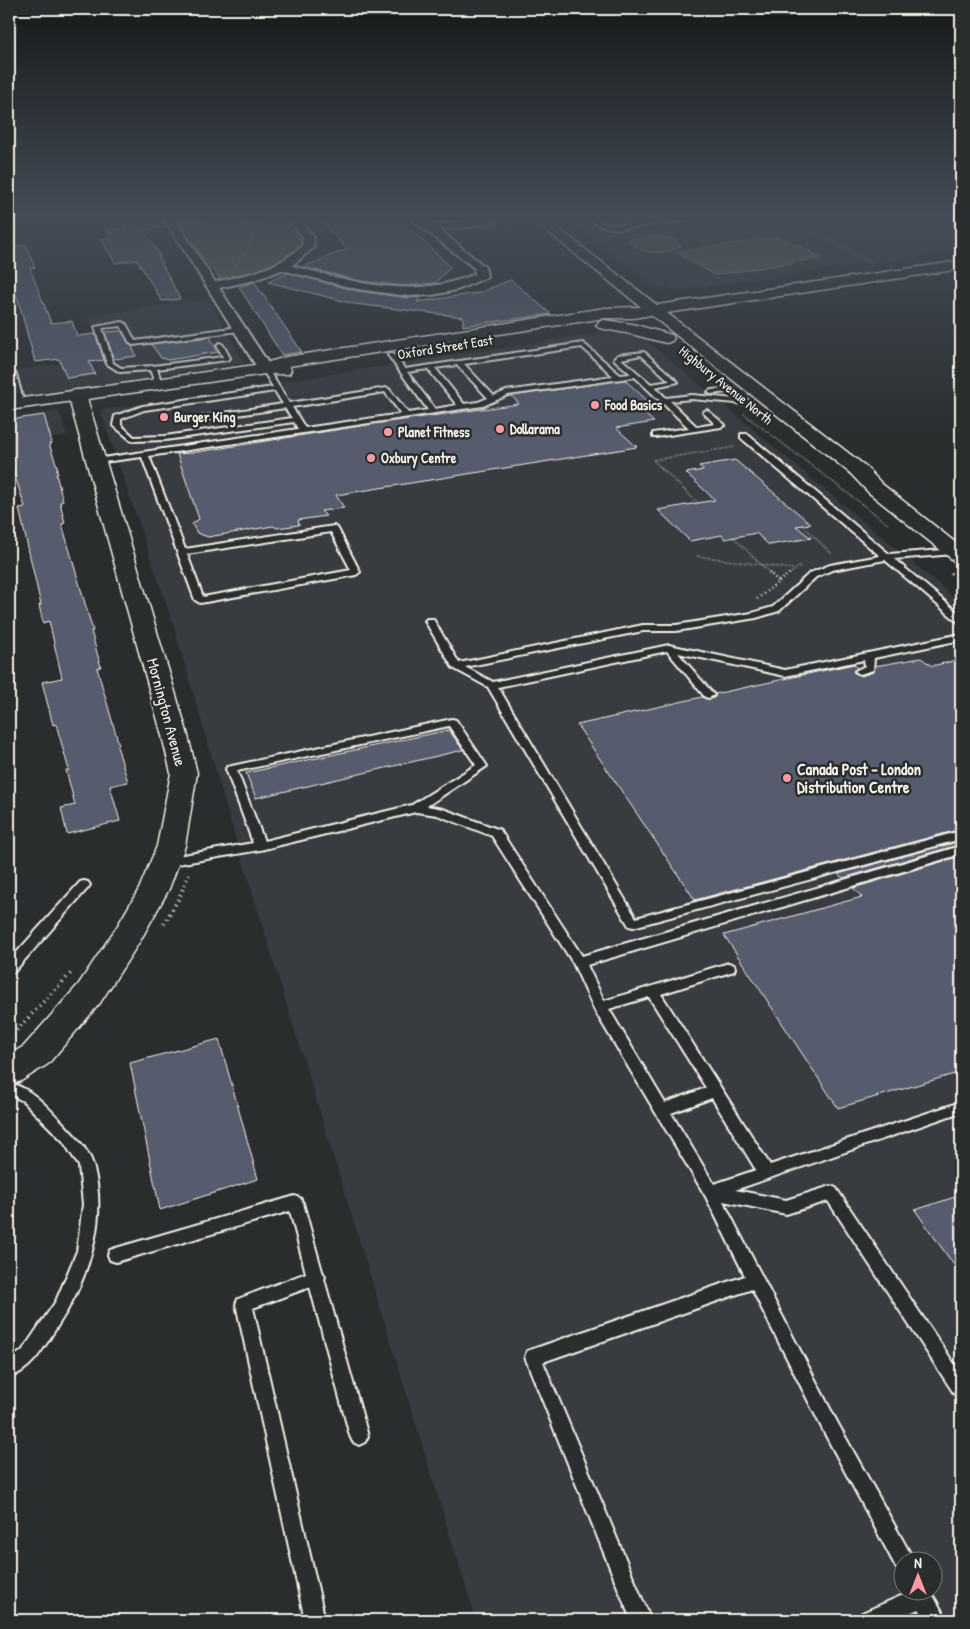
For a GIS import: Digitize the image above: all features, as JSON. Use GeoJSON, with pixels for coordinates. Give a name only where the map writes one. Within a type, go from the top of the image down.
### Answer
{"type":"FeatureCollection","features":[{"type":"Feature","properties":{"kind":"main road","name":"Highbury Avenue North"},"geometry":{"type":"LineString","coordinates":[[629,291],[856,469],[875,488],[957,554]]}},
{"type":"Feature","properties":{"kind":"main road","name":"Oxford Street East"},"geometry":{"type":"LineString","coordinates":[[13,405],[265,369],[295,370],[391,355],[591,320],[620,306],[653,310],[783,291]]}},
{"type":"Feature","properties":{"kind":"main road","name":"Highbury Avenue North"},"geometry":{"type":"LineString","coordinates":[[620,306],[666,338],[733,390],[742,405],[833,471],[875,488]]}},
{"type":"Feature","properties":{"kind":"main road","name":"Oxford Street East"},"geometry":{"type":"LineString","coordinates":[[265,369],[286,362],[591,320]]}},
{"type":"Feature","properties":{"kind":"main road"},"geometry":{"type":"LineString","coordinates":[[591,320],[666,338]]}},
{"type":"Feature","properties":{"kind":"main road","name":"Mornington Avenue"},"geometry":{"type":"LineString","coordinates":[[9,1071],[36,1055],[89,994],[149,898],[171,846],[184,773],[174,732],[77,395]]}},
{"type":"Feature","properties":{"kind":"street"},"geometry":{"type":"LineString","coordinates":[[214,291],[265,369]]}},
{"type":"Feature","properties":{"kind":"street"},"geometry":{"type":"LineString","coordinates":[[390,291],[419,291]]}},
{"type":"Feature","properties":{"kind":"street"},"geometry":{"type":"LineString","coordinates":[[9,374],[13,405]]}},
{"type":"Feature","properties":{"kind":"lane"},"geometry":{"type":"LineString","coordinates":[[212,333],[227,358],[153,368],[120,370],[110,364],[98,327],[123,324],[133,343],[239,329]]}},
{"type":"Feature","properties":{"kind":"lane"},"geometry":{"type":"LineString","coordinates":[[402,371],[583,345],[619,378]]}},
{"type":"Feature","properties":{"kind":"lane"},"geometry":{"type":"LineString","coordinates":[[650,386],[675,382],[642,353],[620,356],[617,359],[650,386],[695,429]]}},
{"type":"Feature","properties":{"kind":"lane"},"geometry":{"type":"LineString","coordinates":[[391,355],[433,411]]}},
{"type":"Feature","properties":{"kind":"lane"},"geometry":{"type":"LineString","coordinates":[[459,363],[493,398]]}},
{"type":"Feature","properties":{"kind":"lane"},"geometry":{"type":"LineString","coordinates":[[430,367],[462,407]]}},
{"type":"Feature","properties":{"kind":"lane"},"geometry":{"type":"LineString","coordinates":[[153,368],[159,384]]}},
{"type":"Feature","properties":{"kind":"lane"},"geometry":{"type":"LineString","coordinates":[[265,369],[303,430]]}},
{"type":"Feature","properties":{"kind":"lane"},"geometry":{"type":"LineString","coordinates":[[96,461],[462,407],[480,404],[506,393],[636,375]]}},
{"type":"Feature","properties":{"kind":"lane"},"geometry":{"type":"LineString","coordinates":[[277,389],[143,408],[118,418],[117,425],[132,439],[165,438],[296,420]]}},
{"type":"Feature","properties":{"kind":"lane"},"geometry":{"type":"LineString","coordinates":[[203,418],[387,390],[406,415]]}},
{"type":"Feature","properties":{"kind":"lane"},"geometry":{"type":"LineString","coordinates":[[664,400],[733,390]]}},
{"type":"Feature","properties":{"kind":"lane"},"geometry":{"type":"LineString","coordinates":[[692,397],[742,405]]}},
{"type":"Feature","properties":{"kind":"lane"},"geometry":{"type":"LineString","coordinates":[[194,401],[216,443]]}},
{"type":"Feature","properties":{"kind":"lane"},"geometry":{"type":"LineString","coordinates":[[656,434],[721,425],[707,412]]}},
{"type":"Feature","properties":{"kind":"lane"},"geometry":{"type":"LineString","coordinates":[[744,436],[961,620]]}},
{"type":"Feature","properties":{"kind":"lane"},"geometry":{"type":"LineString","coordinates":[[145,454],[184,552],[200,600],[356,572],[334,529],[184,552]]}},
{"type":"Feature","properties":{"kind":"lane"},"geometry":{"type":"LineString","coordinates":[[456,666],[643,628],[676,628],[752,616],[776,609],[813,575],[830,568],[887,557],[957,554]]}},
{"type":"Feature","properties":{"kind":"lane"},"geometry":{"type":"LineString","coordinates":[[430,620],[456,666],[492,685],[633,923],[961,835]]}},
{"type":"Feature","properties":{"kind":"lane"},"geometry":{"type":"LineString","coordinates":[[492,685],[669,648],[785,673],[961,637]]}},
{"type":"Feature","properties":{"kind":"lane"},"geometry":{"type":"LineString","coordinates":[[669,648],[709,695]]}},
{"type":"Feature","properties":{"kind":"lane"},"geometry":{"type":"LineString","coordinates":[[860,671],[870,668],[870,656]]}},
{"type":"Feature","properties":{"kind":"lane"},"geometry":{"type":"LineString","coordinates":[[164,863],[260,846],[416,808],[482,766],[452,722],[231,769],[260,846]]}},
{"type":"Feature","properties":{"kind":"lane"},"geometry":{"type":"LineString","coordinates":[[416,808],[439,812],[496,833],[579,962],[600,1008],[711,1192],[831,1428],[899,1552]]}},
{"type":"Feature","properties":{"kind":"lane"},"geometry":{"type":"LineString","coordinates":[[579,962],[961,850]]}},
{"type":"Feature","properties":{"kind":"lane"},"geometry":{"type":"LineString","coordinates":[[9,969],[84,885]]}},
{"type":"Feature","properties":{"kind":"lane"},"geometry":{"type":"LineString","coordinates":[[600,1008],[729,968]]}},
{"type":"Feature","properties":{"kind":"lane"},"geometry":{"type":"LineString","coordinates":[[652,991],[766,1172]]}},
{"type":"Feature","properties":{"kind":"lane"},"geometry":{"type":"LineString","coordinates":[[9,1088],[28,1097],[68,1137],[86,1165],[90,1204],[85,1251],[62,1306],[28,1357],[9,1370]]}},
{"type":"Feature","properties":{"kind":"lane"},"geometry":{"type":"LineString","coordinates":[[662,1110],[715,1091]]}},
{"type":"Feature","properties":{"kind":"lane"},"geometry":{"type":"LineString","coordinates":[[711,1192],[960,1107]]}},
{"type":"Feature","properties":{"kind":"lane"},"geometry":{"type":"LineString","coordinates":[[711,1192],[786,1207],[831,1193],[961,1389]]}},
{"type":"Feature","properties":{"kind":"lane"},"geometry":{"type":"LineString","coordinates":[[116,1255],[295,1203],[317,1277],[359,1436]]}},
{"type":"Feature","properties":{"kind":"lane"},"geometry":{"type":"LineString","coordinates":[[315,1620],[244,1304],[317,1277]]}},
{"type":"Feature","properties":{"kind":"lane"},"geometry":{"type":"LineString","coordinates":[[641,1620],[533,1357],[755,1280]]}},
{"type":"Feature","properties":{"kind":"lane"},"geometry":{"type":"LineString","coordinates":[[869,1620],[906,1602]]}},
{"type":"Feature","properties":{"kind":"lane"},"geometry":{"type":"LineString","coordinates":[[927,1602],[937,1620]]}},
{"type":"Feature","properties":{"kind":"path"},"geometry":{"type":"LineString","coordinates":[[742,405],[889,525]]}},
{"type":"Feature","properties":{"kind":"path"},"geometry":{"type":"LineString","coordinates":[[698,503],[653,460],[737,446]]}},
{"type":"Feature","properties":{"kind":"path"},"geometry":{"type":"LineString","coordinates":[[802,525],[838,561]]}},
{"type":"Feature","properties":{"kind":"path"},"geometry":{"type":"LineString","coordinates":[[733,537],[783,585]]}},
{"type":"Feature","properties":{"kind":"path"},"geometry":{"type":"LineString","coordinates":[[824,556],[839,552]]}},
{"type":"Feature","properties":{"kind":"path"},"geometry":{"type":"LineString","coordinates":[[697,556],[801,570]]}},
{"type":"Feature","properties":{"kind":"path"},"geometry":{"type":"LineString","coordinates":[[752,601],[760,598],[802,564]]}},
{"type":"Feature","properties":{"kind":"path"},"geometry":{"type":"LineString","coordinates":[[9,1038],[75,969]]}},
{"type":"Feature","properties":{"kind":"shaded area"},"geometry":{"type":"Polygon","coordinates":[[[209,299],[244,363],[9,399],[9,371],[102,357],[88,316],[209,299]]]}},
{"type":"Feature","properties":{"kind":"shaded area"},"geometry":{"type":"Polygon","coordinates":[[[604,332],[645,339],[961,603],[961,1620],[476,1620],[228,813],[173,624],[100,410],[604,332]]]}},
{"type":"Feature","properties":{"kind":"shaded area"},"geometry":{"type":"Polygon","coordinates":[[[59,411],[67,436],[9,445],[9,418],[59,411]]]}},
{"type":"Feature","properties":{"kind":"building"},"geometry":{"type":"Polygon","coordinates":[[[15,291],[39,291],[51,323],[72,321],[77,336],[95,334],[104,360],[89,362],[95,374],[67,378],[59,359],[35,362],[15,291]]]}},
{"type":"Feature","properties":{"kind":"building"},"geometry":{"type":"Polygon","coordinates":[[[156,291],[176,291],[180,299],[162,301],[156,291]]]}},
{"type":"Feature","properties":{"kind":"building"},"geometry":{"type":"Polygon","coordinates":[[[242,291],[260,291],[302,352],[282,355],[242,291]]]}},
{"type":"Feature","properties":{"kind":"building"},"geometry":{"type":"Polygon","coordinates":[[[304,291],[357,291],[408,298],[422,297],[417,302],[483,291],[524,291],[551,314],[463,326],[463,317],[355,304],[304,291]]]}},
{"type":"Feature","properties":{"kind":"building"},"geometry":{"type":"Polygon","coordinates":[[[121,331],[132,346],[136,356],[114,359],[105,332],[121,331]]]}},
{"type":"Feature","properties":{"kind":"building"},"geometry":{"type":"Polygon","coordinates":[[[210,337],[218,352],[168,360],[161,358],[151,344],[210,337]]]}},
{"type":"Feature","properties":{"kind":"building","name":"Oxbury Centre"},"geometry":{"type":"Polygon","coordinates":[[[625,380],[651,404],[635,406],[654,422],[616,428],[637,447],[336,495],[344,508],[321,511],[326,516],[298,520],[299,525],[277,528],[273,526],[208,537],[197,533],[192,524],[199,519],[177,454],[519,404],[512,396],[625,380]]]}},
{"type":"Feature","properties":{"kind":"building"},"geometry":{"type":"Polygon","coordinates":[[[44,415],[52,443],[49,444],[58,469],[56,469],[58,474],[56,474],[63,501],[60,502],[65,523],[62,524],[93,631],[91,631],[101,667],[97,668],[128,782],[110,786],[120,821],[67,834],[61,808],[75,805],[66,770],[69,770],[56,724],[53,725],[42,682],[62,678],[49,621],[43,623],[39,605],[41,605],[19,508],[25,507],[12,467],[9,468],[9,420],[44,415]]]}},
{"type":"Feature","properties":{"kind":"building"},"geometry":{"type":"Polygon","coordinates":[[[735,460],[811,524],[796,526],[811,538],[769,545],[756,533],[725,539],[722,535],[690,541],[658,510],[715,500],[686,473],[704,470],[699,466],[735,460]]]}},
{"type":"Feature","properties":{"kind":"building","name":"Canada Post - London Distribution Centre"},"geometry":{"type":"Polygon","coordinates":[[[921,658],[932,666],[961,659],[961,829],[695,900],[577,725],[702,697],[710,700],[715,697],[715,694],[854,664],[857,668],[853,672],[861,676],[874,672],[875,666],[921,658]]]}},
{"type":"Feature","properties":{"kind":"building"},"geometry":{"type":"Polygon","coordinates":[[[449,730],[463,750],[256,798],[246,773],[449,730]]]}},
{"type":"Feature","properties":{"kind":"building"},"geometry":{"type":"Polygon","coordinates":[[[961,841],[961,844],[843,878],[838,874],[961,841]]]}},
{"type":"Feature","properties":{"kind":"building"},"geometry":{"type":"Polygon","coordinates":[[[961,856],[961,1072],[838,1108],[724,935],[862,897],[853,888],[961,856]]]}},
{"type":"Feature","properties":{"kind":"building"},"geometry":{"type":"Polygon","coordinates":[[[219,1039],[258,1179],[160,1210],[130,1063],[219,1039]]]}},
{"type":"Feature","properties":{"kind":"building"},"geometry":{"type":"Polygon","coordinates":[[[961,1195],[961,1275],[915,1210],[961,1195]]]}},
{"type":"Feature","properties":{"kind":"place","name":"Food Basics"},"geometry":{"type":"Point","coordinates":[595,405]}},
{"type":"Feature","properties":{"kind":"place","name":"Burger King"},"geometry":{"type":"Point","coordinates":[164,417]}},
{"type":"Feature","properties":{"kind":"place","name":"Dollarama"},"geometry":{"type":"Point","coordinates":[500,429]}},
{"type":"Feature","properties":{"kind":"place","name":"Planet Fitness"},"geometry":{"type":"Point","coordinates":[388,432]}},
{"type":"Feature","properties":{"kind":"place","name":"Oxbury Centre"},"geometry":{"type":"Point","coordinates":[371,458]}},
{"type":"Feature","properties":{"kind":"place","name":"Canada Post - London Distribution Centre"},"geometry":{"type":"Point","coordinates":[787,778]}}]}
